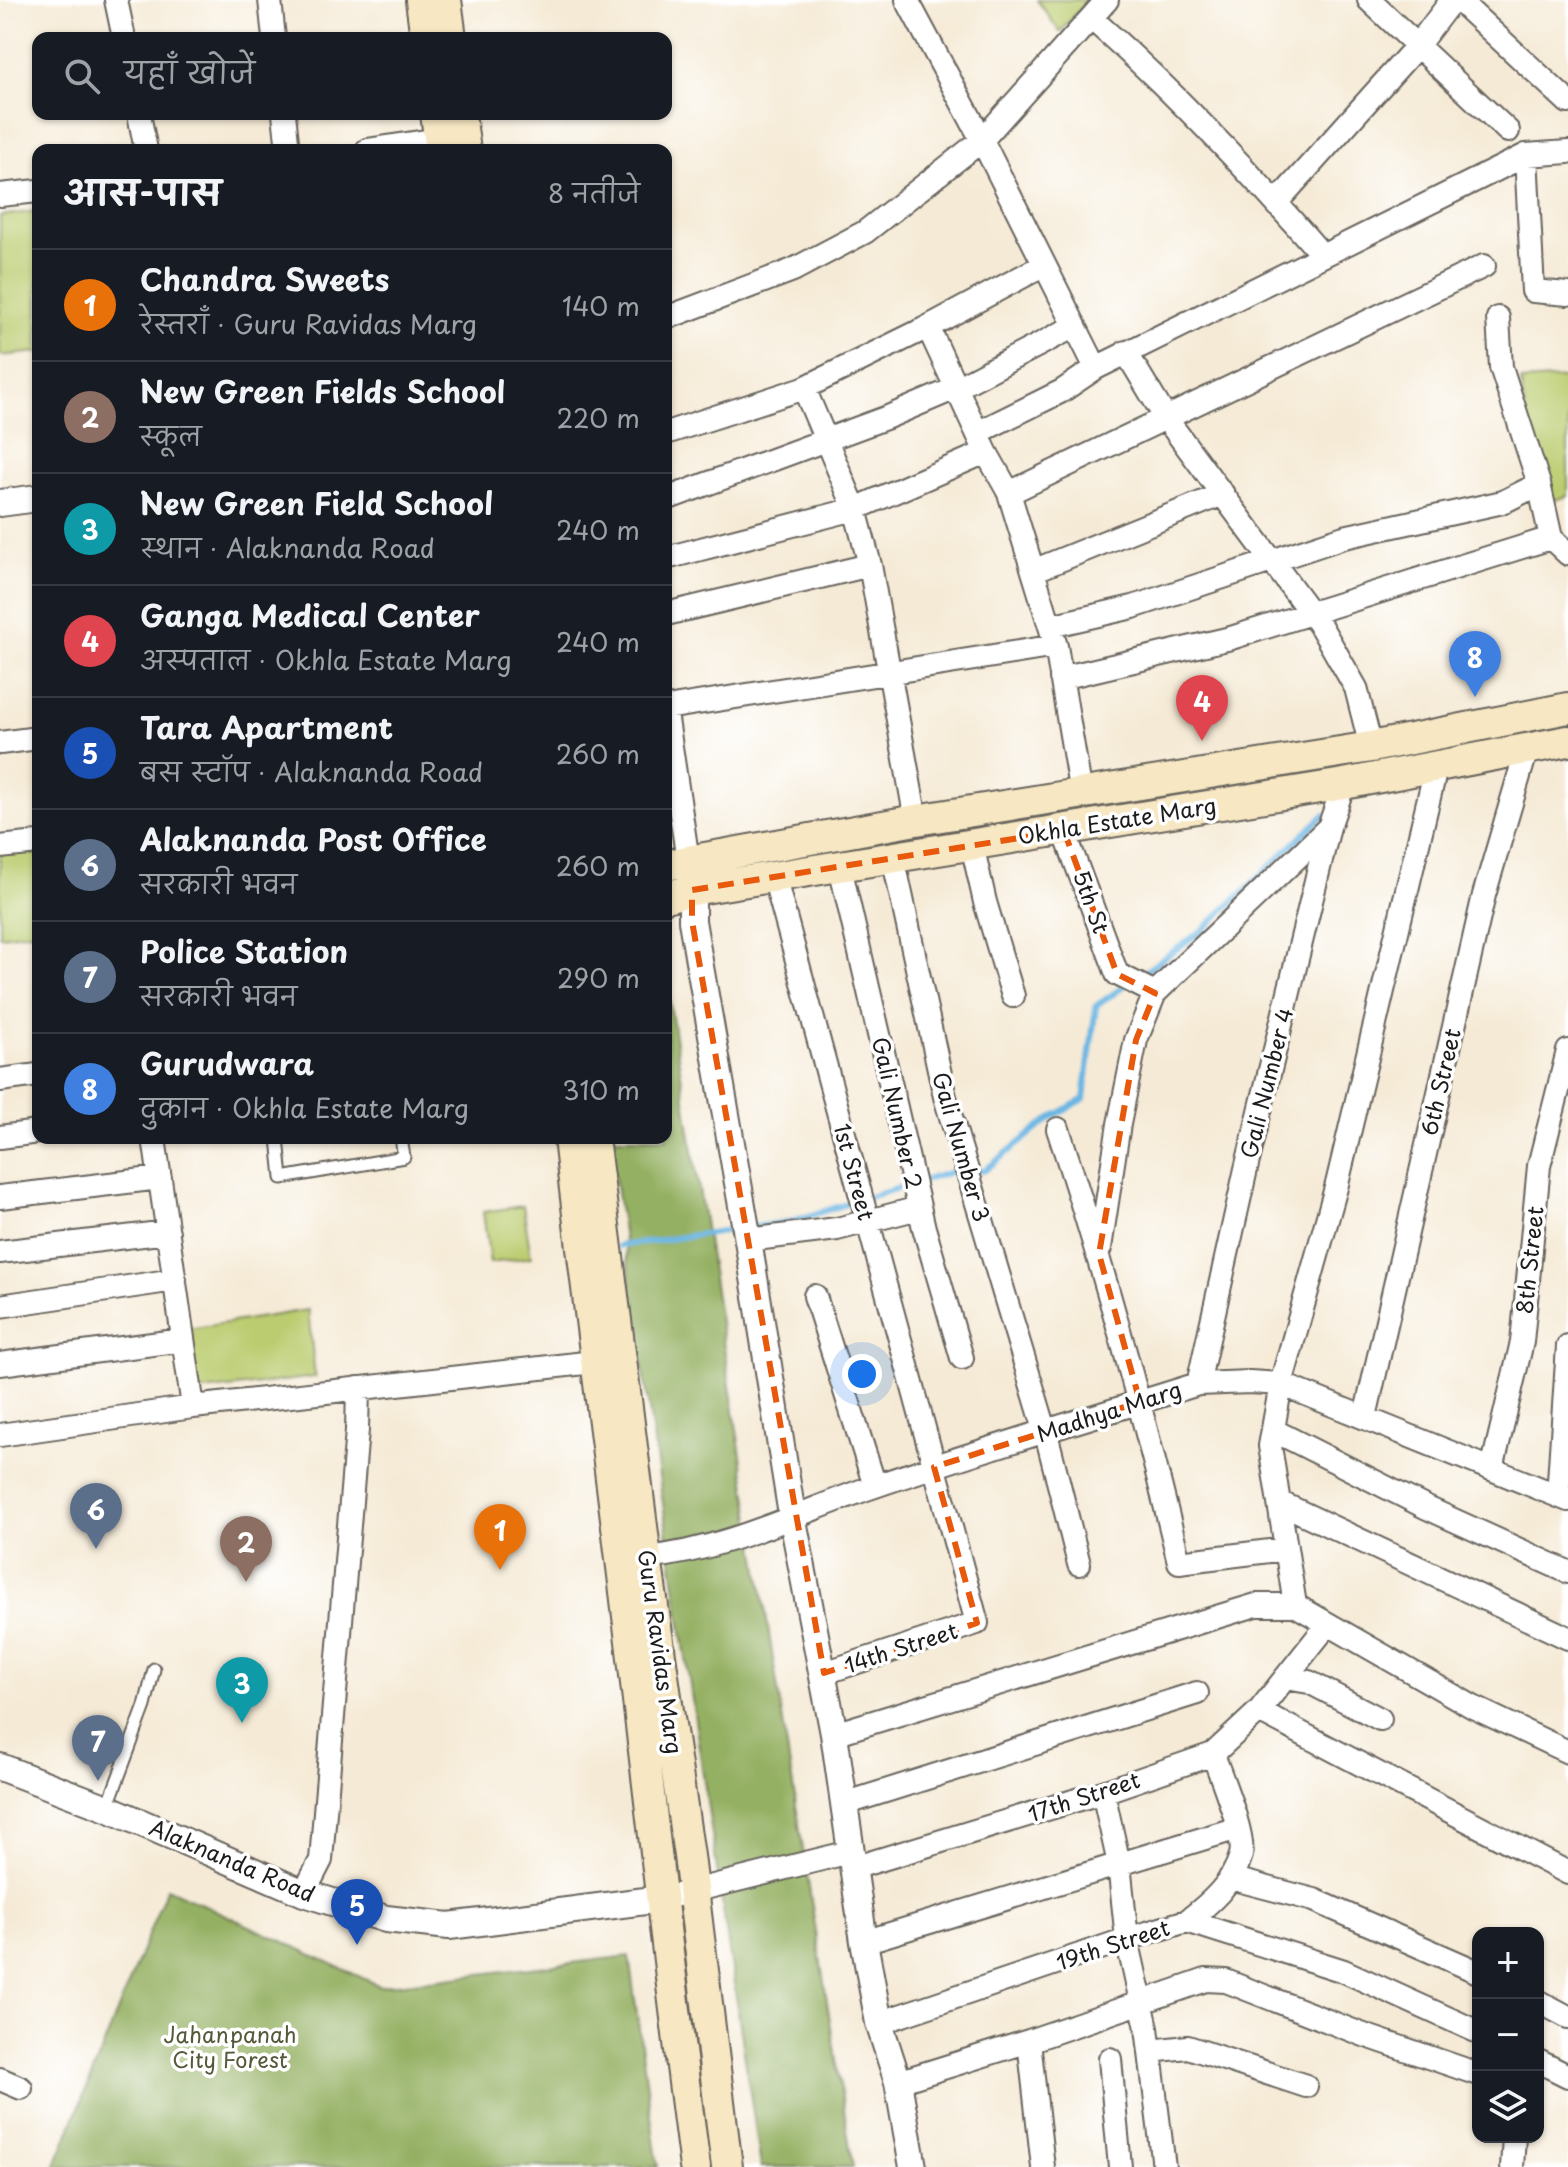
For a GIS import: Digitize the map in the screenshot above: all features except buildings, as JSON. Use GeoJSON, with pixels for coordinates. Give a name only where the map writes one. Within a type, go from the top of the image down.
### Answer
{"type":"FeatureCollection","features":[{"type":"Feature","properties":{"kind":"main road"},"geometry":{"type":"LineString","coordinates":[[421,0],[425,32]]}},
{"type":"Feature","properties":{"kind":"main road"},"geometry":{"type":"LineString","coordinates":[[446,0],[450,32]]}},
{"type":"Feature","properties":{"kind":"main road"},"geometry":{"type":"LineString","coordinates":[[445,138],[456,120]]}},
{"type":"Feature","properties":{"kind":"main road","name":"Okhla Estate Marg"},"geometry":{"type":"LineString","coordinates":[[678,878],[916,820],[1371,747],[1568,708]]}},
{"type":"Feature","properties":{"kind":"main road","name":"Okhla Estate Marg"},"geometry":{"type":"LineString","coordinates":[[678,878],[774,876],[840,867],[1344,784],[1568,741]]}},
{"type":"Feature","properties":{"kind":"main road","name":"Guru Ravidas Marg"},"geometry":{"type":"LineString","coordinates":[[570,1144],[695,2167]]}},
{"type":"Feature","properties":{"kind":"main road","name":"Guru Ravidas Marg"},"geometry":{"type":"LineString","coordinates":[[594,1144],[727,2167]]}},
{"type":"Feature","properties":{"kind":"street"},"geometry":{"type":"LineString","coordinates":[[116,0],[123,32]]}},
{"type":"Feature","properties":{"kind":"street"},"geometry":{"type":"LineString","coordinates":[[270,0],[273,32]]}},
{"type":"Feature","properties":{"kind":"street"},"geometry":{"type":"LineString","coordinates":[[907,0],[982,140],[1096,368]]}},
{"type":"Feature","properties":{"kind":"street"},"geometry":{"type":"LineString","coordinates":[[672,316],[793,270],[865,232],[982,140],[1107,0]]}},
{"type":"Feature","properties":{"kind":"street"},"geometry":{"type":"LineString","coordinates":[[1369,0],[1508,131]]}},
{"type":"Feature","properties":{"kind":"street"},"geometry":{"type":"LineString","coordinates":[[1277,202],[1455,0],[1568,102]]}},
{"type":"Feature","properties":{"kind":"street"},"geometry":{"type":"LineString","coordinates":[[1091,18],[1131,53],[1277,202],[1322,255]]}},
{"type":"Feature","properties":{"kind":"street"},"geometry":{"type":"LineString","coordinates":[[140,120],[145,144]]}},
{"type":"Feature","properties":{"kind":"street"},"geometry":{"type":"LineString","coordinates":[[285,120],[287,144]]}},
{"type":"Feature","properties":{"kind":"street"},"geometry":{"type":"LineString","coordinates":[[406,144],[445,138]]}},
{"type":"Feature","properties":{"kind":"street"},"geometry":{"type":"LineString","coordinates":[[672,556],[855,509],[982,442],[1126,352],[1526,155],[1568,152]]}},
{"type":"Feature","properties":{"kind":"street"},"geometry":{"type":"LineString","coordinates":[[1526,155],[1533,291],[1568,294]]}},
{"type":"Feature","properties":{"kind":"street"},"geometry":{"type":"LineString","coordinates":[[0,195],[32,192]]}},
{"type":"Feature","properties":{"kind":"street"},"geometry":{"type":"LineString","coordinates":[[672,431],[804,388],[1044,265]]}},
{"type":"Feature","properties":{"kind":"street"},"geometry":{"type":"LineString","coordinates":[[1009,493],[1484,266]]}},
{"type":"Feature","properties":{"kind":"street"},"geometry":{"type":"LineString","coordinates":[[1061,678],[1231,638],[1311,613],[1560,546],[1501,367],[1498,318]]}},
{"type":"Feature","properties":{"kind":"street"},"geometry":{"type":"LineString","coordinates":[[672,497],[888,417],[956,388],[1075,326]]}},
{"type":"Feature","properties":{"kind":"street"},"geometry":{"type":"LineString","coordinates":[[928,327],[1009,493],[1053,636],[1081,794]]}},
{"type":"Feature","properties":{"kind":"street"},"geometry":{"type":"LineString","coordinates":[[1126,352],[1165,417],[1311,613],[1356,688],[1371,747]]}},
{"type":"Feature","properties":{"kind":"street"},"geometry":{"type":"LineString","coordinates":[[804,388],[855,509],[870,565],[916,820]]}},
{"type":"Feature","properties":{"kind":"street"},"geometry":{"type":"LineString","coordinates":[[672,710],[890,671],[1053,636],[1344,537],[1503,502],[1539,484]]}},
{"type":"Feature","properties":{"kind":"street"},"geometry":{"type":"LineString","coordinates":[[1033,571],[1223,494]]}},
{"type":"Feature","properties":{"kind":"street"},"geometry":{"type":"LineString","coordinates":[[0,503],[32,499]]}},
{"type":"Feature","properties":{"kind":"street"},"geometry":{"type":"LineString","coordinates":[[672,613],[870,565]]}},
{"type":"Feature","properties":{"kind":"street"},"geometry":{"type":"LineString","coordinates":[[0,743],[32,739]]}},
{"type":"Feature","properties":{"kind":"street","name":"6th Street"},"geometry":{"type":"LineString","coordinates":[[1365,1417],[1484,895],[1527,749]]}},
{"type":"Feature","properties":{"kind":"street"},"geometry":{"type":"LineString","coordinates":[[1295,1605],[1270,1446],[1281,1384],[1337,1184],[1436,768]]}},
{"type":"Feature","properties":{"kind":"street","name":"Gali Number 4"},"geometry":{"type":"LineString","coordinates":[[1198,1384],[1246,1169],[1329,827],[1344,784]]}},
{"type":"Feature","properties":{"kind":"street"},"geometry":{"type":"LineString","coordinates":[[672,794],[678,878],[692,921],[792,1515],[824,1673],[864,1942],[879,2023],[898,2082],[913,2167]]}},
{"type":"Feature","properties":{"kind":"street"},"geometry":{"type":"LineString","coordinates":[[1099,1254],[1119,1124],[1136,1040],[1155,993],[1329,827]]}},
{"type":"Feature","properties":{"kind":"street","name":"5th St"},"geometry":{"type":"LineString","coordinates":[[1064,831],[1117,974],[1155,993]]}},
{"type":"Feature","properties":{"kind":"street"},"geometry":{"type":"LineString","coordinates":[[0,847],[32,844]]}},
{"type":"Feature","properties":{"kind":"street"},"geometry":{"type":"LineString","coordinates":[[972,845],[1013,996]]}},
{"type":"Feature","properties":{"kind":"street","name":"Gali Number 3"},"geometry":{"type":"LineString","coordinates":[[893,857],[945,1097],[1046,1433],[1079,1564]]}},
{"type":"Feature","properties":{"kind":"street","name":"Gali Number 2"},"geometry":{"type":"LineString","coordinates":[[840,867],[919,1208],[962,1358]]}},
{"type":"Feature","properties":{"kind":"street","name":"1st Street"},"geometry":{"type":"LineString","coordinates":[[774,876],[977,1623]]}},
{"type":"Feature","properties":{"kind":"street","name":"8th Street"},"geometry":{"type":"LineString","coordinates":[[1492,1469],[1522,1342],[1539,1166],[1568,1051]]}},
{"type":"Feature","properties":{"kind":"street"},"geometry":{"type":"LineString","coordinates":[[0,1080],[32,1076]]}},
{"type":"Feature","properties":{"kind":"street"},"geometry":{"type":"LineString","coordinates":[[1058,1129],[1099,1254],[1140,1402],[1179,1562],[1286,1549]]}},
{"type":"Feature","properties":{"kind":"street"},"geometry":{"type":"LineString","coordinates":[[0,1137],[32,1133]]}},
{"type":"Feature","properties":{"kind":"street"},"geometry":{"type":"LineString","coordinates":[[155,1144],[193,1407]]}},
{"type":"Feature","properties":{"kind":"street"},"geometry":{"type":"LineString","coordinates":[[0,1197],[160,1178]]}},
{"type":"Feature","properties":{"kind":"street"},"geometry":{"type":"LineString","coordinates":[[748,1240],[868,1222],[919,1208]]}},
{"type":"Feature","properties":{"kind":"street"},"geometry":{"type":"LineString","coordinates":[[0,1252],[168,1232]]}},
{"type":"Feature","properties":{"kind":"street"},"geometry":{"type":"LineString","coordinates":[[0,1306],[175,1280]]}},
{"type":"Feature","properties":{"kind":"street"},"geometry":{"type":"LineString","coordinates":[[815,1296],[875,1486]]}},
{"type":"Feature","properties":{"kind":"street"},"geometry":{"type":"LineString","coordinates":[[0,1364],[183,1340]]}},
{"type":"Feature","properties":{"kind":"street"},"geometry":{"type":"LineString","coordinates":[[1563,1498],[1568,1346]]}},
{"type":"Feature","properties":{"kind":"street"},"geometry":{"type":"LineString","coordinates":[[0,1435],[193,1407],[594,1362]]}},
{"type":"Feature","properties":{"kind":"street","name":"Madhya Marg"},"geometry":{"type":"LineString","coordinates":[[646,1558],[684,1554],[719,1544],[875,1486],[1198,1384],[1281,1384],[1563,1498]]}},
{"type":"Feature","properties":{"kind":"street"},"geometry":{"type":"LineString","coordinates":[[304,1893],[321,1860],[358,1388]]}},
{"type":"Feature","properties":{"kind":"street"},"geometry":{"type":"LineString","coordinates":[[1273,1430],[1425,1507],[1568,1572]]}},
{"type":"Feature","properties":{"kind":"street"},"geometry":{"type":"LineString","coordinates":[[1279,1502],[1568,1638]]}},
{"type":"Feature","properties":{"kind":"street"},"geometry":{"type":"LineString","coordinates":[[834,1734],[1256,1605],[1295,1605],[1473,1707],[1568,1752]]}},
{"type":"Feature","properties":{"kind":"street","name":"14th Street"},"geometry":{"type":"LineString","coordinates":[[824,1673],[977,1623]]}},
{"type":"Feature","properties":{"kind":"street","name":"17th Street"},"geometry":{"type":"LineString","coordinates":[[661,1899],[851,1860],[1103,1792],[1213,1754],[1259,1711],[1328,1624]]}},
{"type":"Feature","properties":{"kind":"street"},"geometry":{"type":"LineString","coordinates":[[1285,1678],[1309,1682],[1380,1719]]}},
{"type":"Feature","properties":{"kind":"street"},"geometry":{"type":"LineString","coordinates":[[844,1804],[1197,1693]]}},
{"type":"Feature","properties":{"kind":"street"},"geometry":{"type":"LineString","coordinates":[[1259,1711],[1568,1873]]}},
{"type":"Feature","properties":{"kind":"street"},"geometry":{"type":"LineString","coordinates":[[1187,1921],[1213,1901],[1230,1878],[1242,1853],[1238,1828],[1213,1754]]}},
{"type":"Feature","properties":{"kind":"street","name":"Alaknanda Road"},"geometry":{"type":"LineString","coordinates":[[0,1767],[107,1808],[304,1893],[386,1919],[449,1926],[661,1899]]}},
{"type":"Feature","properties":{"kind":"street"},"geometry":{"type":"LineString","coordinates":[[1103,1792],[1119,1864],[1127,1939],[1150,2051],[1164,2167]]}},
{"type":"Feature","properties":{"kind":"street"},"geometry":{"type":"LineString","coordinates":[[864,1942],[1238,1828]]}},
{"type":"Feature","properties":{"kind":"street"},"geometry":{"type":"LineString","coordinates":[[1230,1878],[1314,1900],[1472,1969]]}},
{"type":"Feature","properties":{"kind":"street","name":"19th Street"},"geometry":{"type":"LineString","coordinates":[[879,2023],[1187,1921],[1344,1971],[1472,2029]]}},
{"type":"Feature","properties":{"kind":"street"},"geometry":{"type":"LineString","coordinates":[[898,2082],[1206,1980],[1226,1981],[1361,2034],[1472,2072]]}},
{"type":"Feature","properties":{"kind":"street"},"geometry":{"type":"LineString","coordinates":[[1544,2004],[1568,2017]]}},
{"type":"Feature","properties":{"kind":"street"},"geometry":{"type":"LineString","coordinates":[[1029,2041],[1043,2167]]}},
{"type":"Feature","properties":{"kind":"street"},"geometry":{"type":"LineString","coordinates":[[1150,2051],[1188,2047],[1306,2086]]}},
{"type":"Feature","properties":{"kind":"street"},"geometry":{"type":"LineString","coordinates":[[1110,2059],[1120,2167]]}},
{"type":"Feature","properties":{"kind":"street"},"geometry":{"type":"LineString","coordinates":[[1544,2064],[1568,2076]]}},
{"type":"Feature","properties":{"kind":"street"},"geometry":{"type":"LineString","coordinates":[[1512,2167],[1514,2143]]}},
{"type":"Feature","properties":{"kind":"lane"},"geometry":{"type":"LineString","coordinates":[[279,1144],[282,1178],[404,1157],[402,1144]]}},
{"type":"Feature","properties":{"kind":"lane"},"geometry":{"type":"LineString","coordinates":[[107,1808],[145,1706],[154,1669]]}},
{"type":"Feature","properties":{"kind":"highlighted area"},"geometry":{"type":"Polygon","coordinates":[[[1064,831],[1117,974],[1155,993],[1136,1040],[1099,1254],[1140,1402],[934,1467],[977,1623],[824,1673],[692,921],[692,890],[1064,831]]]}},
{"type":"Feature","properties":{"kind":"green space"},"geometry":{"type":"Polygon","coordinates":[[[1037,0],[1088,0],[1060,32],[1037,0]]]}},
{"type":"Feature","properties":{"kind":"green space"},"geometry":{"type":"Polygon","coordinates":[[[32,212],[32,353],[0,356],[0,216],[32,212]]]}},
{"type":"Feature","properties":{"kind":"green space"},"geometry":{"type":"Polygon","coordinates":[[[1568,378],[1568,496],[1551,501],[1528,437],[1521,381],[1568,378]]]}},
{"type":"Feature","properties":{"kind":"green space"},"geometry":{"type":"Polygon","coordinates":[[[32,845],[32,932],[0,936],[0,849],[32,845]]]}},
{"type":"Feature","properties":{"kind":"green space"},"geometry":{"type":"Polygon","coordinates":[[[672,1017],[853,2167],[761,2167],[610,1144],[672,1144],[672,1017]]]}},
{"type":"Feature","properties":{"kind":"green space"},"geometry":{"type":"Polygon","coordinates":[[[523,1206],[531,1257],[490,1263],[483,1212],[523,1206]]]}},
{"type":"Feature","properties":{"kind":"green space"},"geometry":{"type":"Polygon","coordinates":[[[308,1310],[315,1377],[197,1392],[188,1329],[308,1310]]]}},
{"type":"Feature","properties":{"kind":"green space","name":"Jahanpanah City Forest"},"geometry":{"type":"Polygon","coordinates":[[[167,1888],[380,1986],[629,1956],[658,2167],[55,2167],[167,1888]]]}},
{"type":"Feature","properties":{"kind":"waterway"},"geometry":{"type":"LineString","coordinates":[[1136,978],[1203,930],[1324,815]]}},
{"type":"Feature","properties":{"kind":"waterway"},"geometry":{"type":"LineString","coordinates":[[974,1171],[985,1170],[1052,1117],[1084,1099],[1096,1006],[1127,984]]}},
{"type":"Feature","properties":{"kind":"waterway"},"geometry":{"type":"LineString","coordinates":[[919,1182],[951,1172],[963,1172]]}},
{"type":"Feature","properties":{"kind":"waterway"},"geometry":{"type":"LineString","coordinates":[[754,1227],[789,1222],[908,1185]]}},
{"type":"Feature","properties":{"kind":"waterway"},"geometry":{"type":"LineString","coordinates":[[619,1246],[738,1229]]}},
{"type":"Feature","properties":{"kind":"place","name":"Gurudwara"},"geometry":{"type":"Point","coordinates":[1475,697]}},
{"type":"Feature","properties":{"kind":"place","name":"Ganga Medical Center"},"geometry":{"type":"Point","coordinates":[1202,741]}},
{"type":"Feature","properties":{"kind":"place","name":"Alaknanda Post Office"},"geometry":{"type":"Point","coordinates":[96,1549]}},
{"type":"Feature","properties":{"kind":"place","name":"Chandra Sweets"},"geometry":{"type":"Point","coordinates":[500,1570]}},
{"type":"Feature","properties":{"kind":"place","name":"New Green Fields School"},"geometry":{"type":"Point","coordinates":[246,1582]}},
{"type":"Feature","properties":{"kind":"place","name":"New Green Field School"},"geometry":{"type":"Point","coordinates":[242,1723]}},
{"type":"Feature","properties":{"kind":"place","name":"Police Station"},"geometry":{"type":"Point","coordinates":[98,1781]}},
{"type":"Feature","properties":{"kind":"place","name":"Tara Apartment"},"geometry":{"type":"Point","coordinates":[357,1945]}}]}
